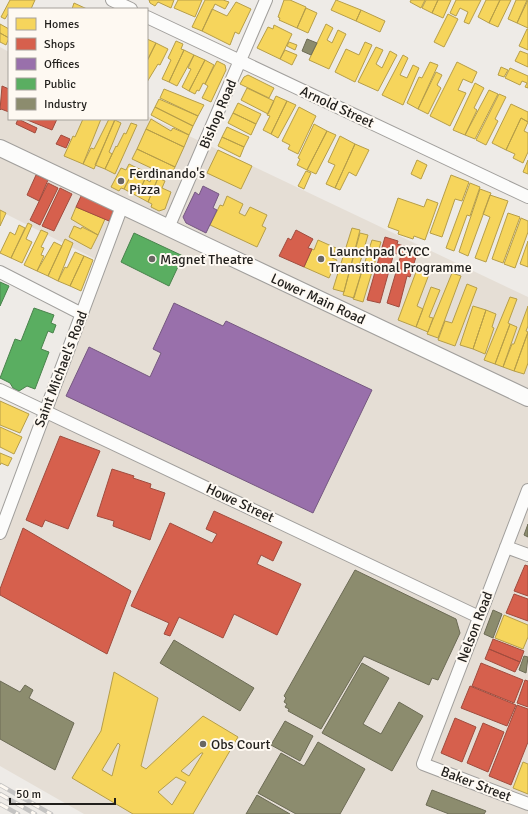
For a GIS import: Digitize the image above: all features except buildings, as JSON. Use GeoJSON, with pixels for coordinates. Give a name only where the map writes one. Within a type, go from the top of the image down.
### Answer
{"type":"FeatureCollection","features":[{"type":"Feature","properties":{"kind":"street"},"geometry":{"type":"LineString","coordinates":[[112,0],[129,8]]}},
{"type":"Feature","properties":{"kind":"street","name":"Bishop Road"},"geometry":{"type":"LineString","coordinates":[[168,228],[241,62],[266,0]]}},
{"type":"Feature","properties":{"kind":"street","name":"Arnold Street"},"geometry":{"type":"LineString","coordinates":[[148,17],[528,197]]}},
{"type":"Feature","properties":{"kind":"street","name":"Lower Main Road"},"geometry":{"type":"LineString","coordinates":[[0,148],[528,398]]}},
{"type":"Feature","properties":{"kind":"street","name":"Saint Michael's Road"},"geometry":{"type":"LineString","coordinates":[[0,533],[3,514],[82,314],[122,206]]}},
{"type":"Feature","properties":{"kind":"street"},"geometry":{"type":"LineString","coordinates":[[0,272],[82,314]]}},
{"type":"Feature","properties":{"kind":"street","name":"Howe Street"},"geometry":{"type":"LineString","coordinates":[[0,390],[479,617]]}},
{"type":"Feature","properties":{"kind":"street","name":"Nelson Road"},"geometry":{"type":"LineString","coordinates":[[423,764],[528,490]]}},
{"type":"Feature","properties":{"kind":"street"},"geometry":{"type":"LineString","coordinates":[[506,547],[528,555]]}},
{"type":"Feature","properties":{"kind":"street","name":"Baker Street"},"geometry":{"type":"LineString","coordinates":[[423,764],[528,804]]}},
{"type":"Feature","properties":{"kind":"shaded area"},"geometry":{"type":"Polygon","coordinates":[[[0,47],[8,51],[8,120],[148,120],[148,116],[528,297],[528,814],[84,814],[0,766],[0,513],[6,516],[101,262],[0,211],[0,47]]]}},
{"type":"Feature","properties":{"kind":"railway"},"geometry":{"type":"LineString","coordinates":[[0,785],[51,814]]}},
{"type":"Feature","properties":{"kind":"railway"},"geometry":{"type":"LineString","coordinates":[[0,794],[35,814]]}},
{"type":"Feature","properties":{"kind":"railway"},"geometry":{"type":"LineString","coordinates":[[0,804],[18,814]]}},
{"type":"Feature","properties":{"kind":"place","name":"Ferdinando's Pizza"},"geometry":{"type":"Point","coordinates":[121,181]}},
{"type":"Feature","properties":{"kind":"place","name":"Magnet Theatre"},"geometry":{"type":"Point","coordinates":[152,259]}},
{"type":"Feature","properties":{"kind":"place","name":"Launchpad CYCC Transitional Programme"},"geometry":{"type":"Point","coordinates":[321,259]}},
{"type":"Feature","properties":{"kind":"place","name":"Obs Court"},"geometry":{"type":"Point","coordinates":[203,744]}}]}
